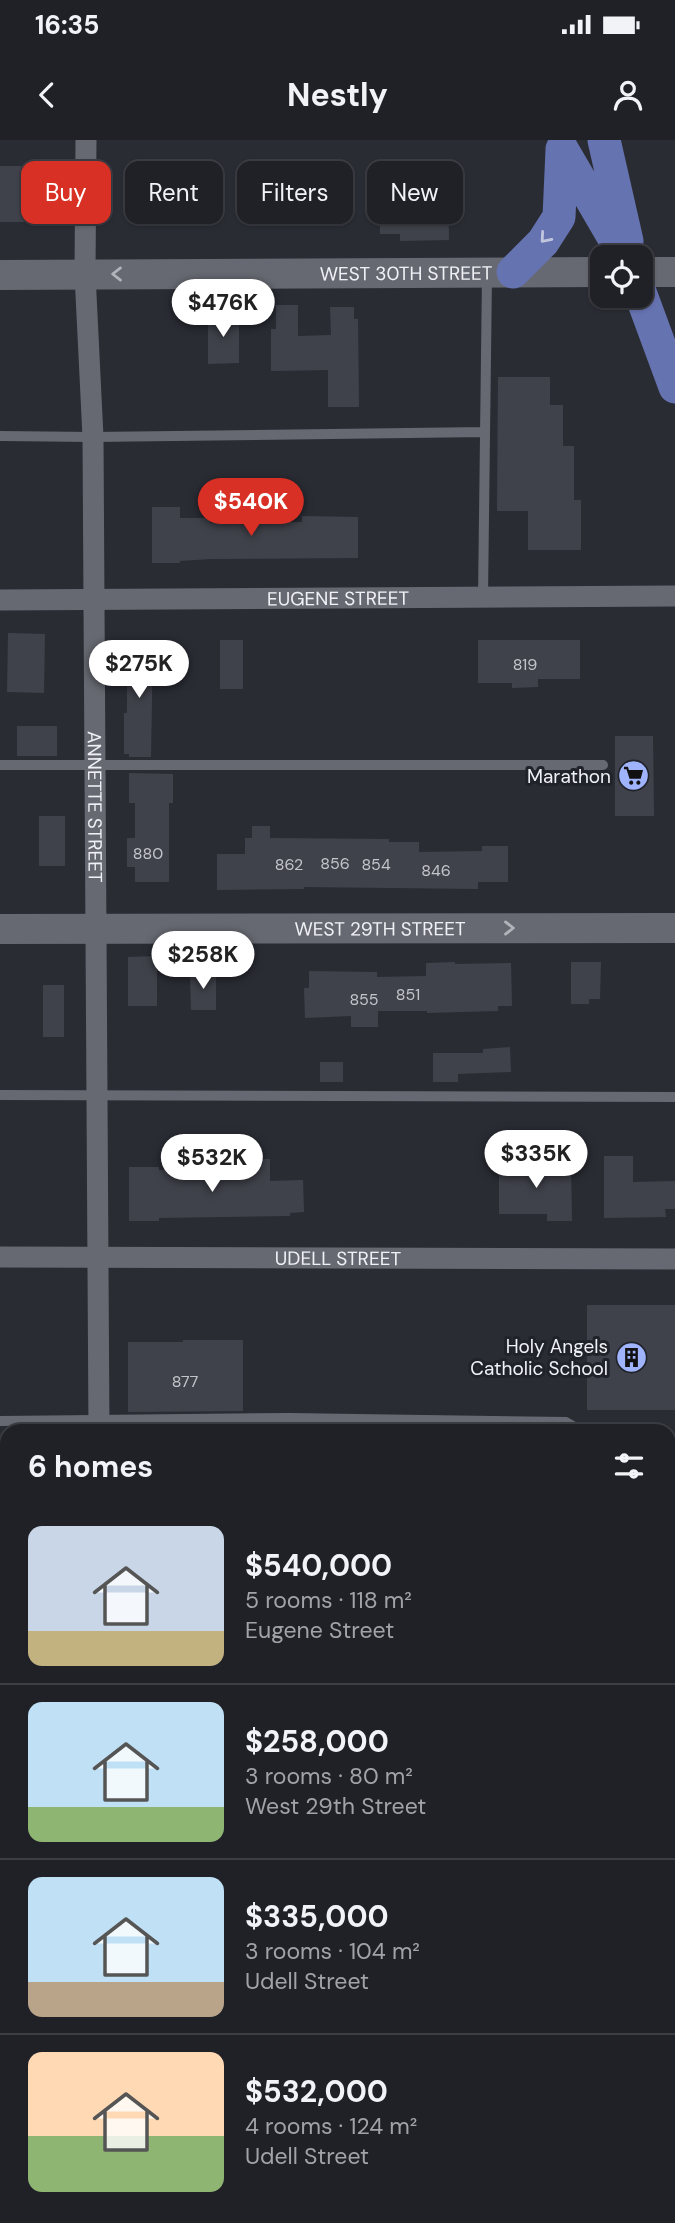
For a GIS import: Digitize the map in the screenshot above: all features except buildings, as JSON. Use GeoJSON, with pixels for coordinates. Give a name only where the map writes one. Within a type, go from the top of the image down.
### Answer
{"type":"FeatureCollection","features":[{"type":"Feature","properties":{"kind":"main road"},"geometry":{"type":"LineString","coordinates":[[604,140],[627,245]]}},
{"type":"Feature","properties":{"kind":"main road"},"geometry":{"type":"LineString","coordinates":[[560,145],[618,245]]}},
{"type":"Feature","properties":{"kind":"main road"},"geometry":{"type":"LineString","coordinates":[[500,272],[543,242],[559,217],[560,145]]}},
{"type":"Feature","properties":{"kind":"main road","name":"WEST 30TH STREET"},"geometry":{"type":"LineString","coordinates":[[0,275],[590,272]]}},
{"type":"Feature","properties":{"kind":"main road"},"geometry":{"type":"LineString","coordinates":[[653,272],[675,272]]}},
{"type":"Feature","properties":{"kind":"main road"},"geometry":{"type":"LineString","coordinates":[[646,308],[675,387]]}},
{"type":"Feature","properties":{"kind":"main road","name":"WEST 29TH STREET"},"geometry":{"type":"LineString","coordinates":[[0,929],[675,928]]}},
{"type":"Feature","properties":{"kind":"street","name":"ANNETTE STREET"},"geometry":{"type":"LineString","coordinates":[[86,140],[85,274],[93,437],[98,929],[99,1424]]}},
{"type":"Feature","properties":{"kind":"street","name":"EUGENE STREET"},"geometry":{"type":"LineString","coordinates":[[0,600],[675,596]]}},
{"type":"Feature","properties":{"kind":"street","name":"UDELL STREET"},"geometry":{"type":"LineString","coordinates":[[0,1258],[675,1259]]}},
{"type":"Feature","properties":{"kind":"lane"},"geometry":{"type":"LineString","coordinates":[[483,597],[485,432],[500,272]]}},
{"type":"Feature","properties":{"kind":"lane"},"geometry":{"type":"LineString","coordinates":[[0,436],[485,432]]}},
{"type":"Feature","properties":{"kind":"lane"},"geometry":{"type":"LineString","coordinates":[[0,765],[603,765]]}},
{"type":"Feature","properties":{"kind":"lane"},"geometry":{"type":"LineString","coordinates":[[0,1095],[675,1097]]}},
{"type":"Feature","properties":{"kind":"lane"},"geometry":{"type":"LineString","coordinates":[[146,1424],[289,1418],[569,1424]]}},
{"type":"Feature","properties":{"kind":"lane"},"geometry":{"type":"LineString","coordinates":[[0,1421],[59,1424]]}},
{"type":"Feature","properties":{"kind":"place","name":"Marathon"},"geometry":{"type":"Point","coordinates":[634,776]}},
{"type":"Feature","properties":{"kind":"place","name":"Holy Angels Catholic School"},"geometry":{"type":"Point","coordinates":[631,1357]}}]}
